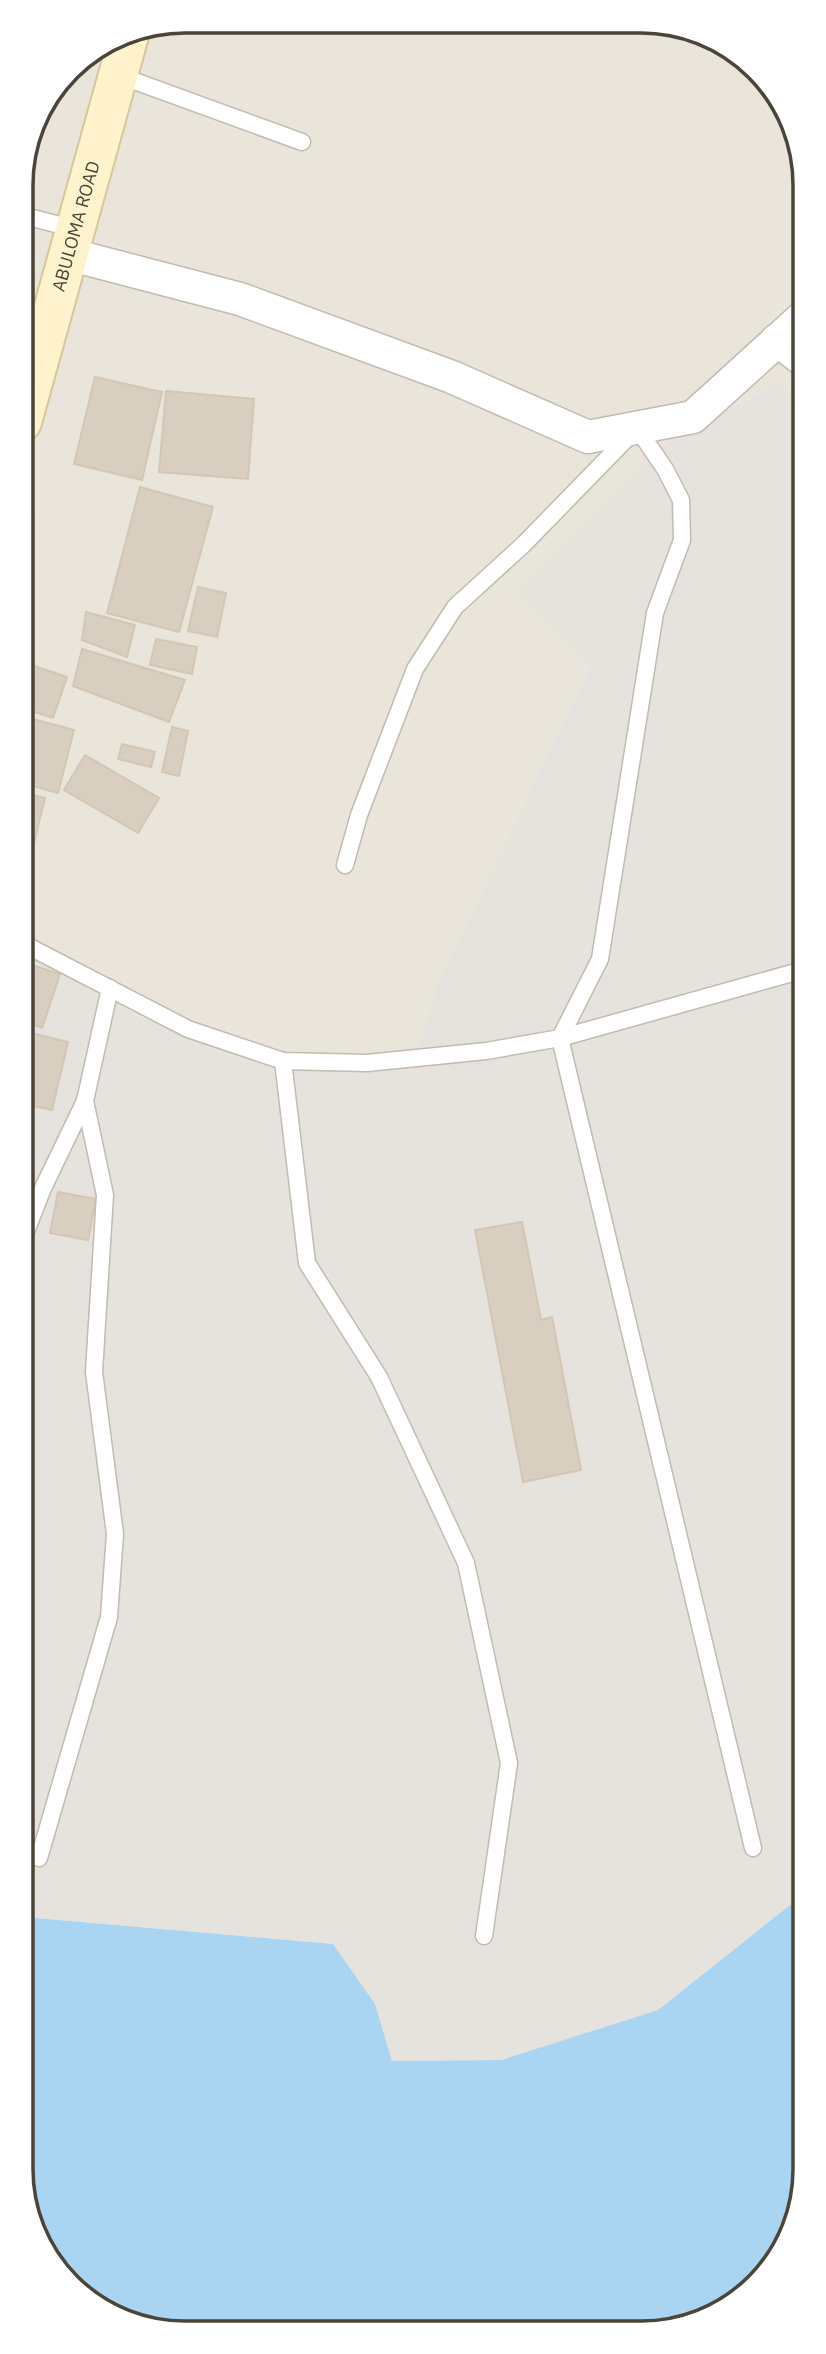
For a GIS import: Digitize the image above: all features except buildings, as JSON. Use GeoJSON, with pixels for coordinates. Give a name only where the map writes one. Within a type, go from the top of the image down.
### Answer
{"type":"FeatureCollection","features":[{"type":"Feature","properties":{"kind":"street","name":"ABULOMA ROAD"},"geometry":{"type":"LineString","coordinates":[[34,379],[126,45]]}},
{"type":"Feature","properties":{"kind":"street"},"geometry":{"type":"LineString","coordinates":[[72,242],[240,299],[452,377],[588,437],[693,417],[793,326]]}},
{"type":"Feature","properties":{"kind":"street"},"geometry":{"type":"LineString","coordinates":[[777,340],[793,352]]}},
{"type":"Feature","properties":{"kind":"lane"},"geometry":{"type":"LineString","coordinates":[[118,75],[302,142]]}},
{"type":"Feature","properties":{"kind":"lane"},"geometry":{"type":"LineString","coordinates":[[34,221],[72,242]]}},
{"type":"Feature","properties":{"kind":"lane"},"geometry":{"type":"LineString","coordinates":[[345,865],[359,814],[415,669],[455,607],[524,544],[637,428],[665,469],[681,500],[682,540],[654,614],[600,959],[560,1038],[753,1848]]}},
{"type":"Feature","properties":{"kind":"lane"},"geometry":{"type":"LineString","coordinates":[[34,949],[188,1029],[283,1061],[367,1063],[486,1051],[560,1038],[793,973]]}},
{"type":"Feature","properties":{"kind":"lane"},"geometry":{"type":"LineString","coordinates":[[33,1212],[85,1101],[110,988]]}},
{"type":"Feature","properties":{"kind":"lane"},"geometry":{"type":"LineString","coordinates":[[283,1061],[307,1263],[379,1377],[466,1563],[509,1763],[484,1936]]}},
{"type":"Feature","properties":{"kind":"lane"},"geometry":{"type":"LineString","coordinates":[[39,1858],[109,1617],[115,1534],[94,1372],[105,1195],[85,1101]]}},
{"type":"Feature","properties":{"kind":"shaded area"},"geometry":{"type":"Polygon","coordinates":[[[185,33],[641,33],[680,38],[717,54],[748,78],[761,93],[777,118],[790,156],[793,185],[793,394],[779,383],[517,589],[590,668],[436,986],[412,1071],[272,1062],[130,1013],[34,953],[34,175],[38,146],[59,101],[85,71],[118,49],[146,38],[185,33]]]}},
{"type":"Feature","properties":{"kind":"shaded area"},"geometry":{"type":"Polygon","coordinates":[[[779,383],[793,394],[792,1903],[658,2010],[501,2060],[392,2061],[375,2004],[333,1944],[33,1918],[34,953],[130,1013],[272,1062],[412,1071],[436,986],[590,668],[517,589],[655,451],[779,383]]]}},
{"type":"Feature","properties":{"kind":"water"},"geometry":{"type":"Polygon","coordinates":[[[792,1903],[790,2198],[781,2227],[755,2269],[717,2300],[690,2313],[641,2321],[185,2321],[156,2318],[118,2305],[78,2276],[54,2245],[41,2218],[33,2169],[33,1918],[333,1944],[375,2004],[392,2061],[501,2060],[658,2010],[792,1903]]]}}]}
